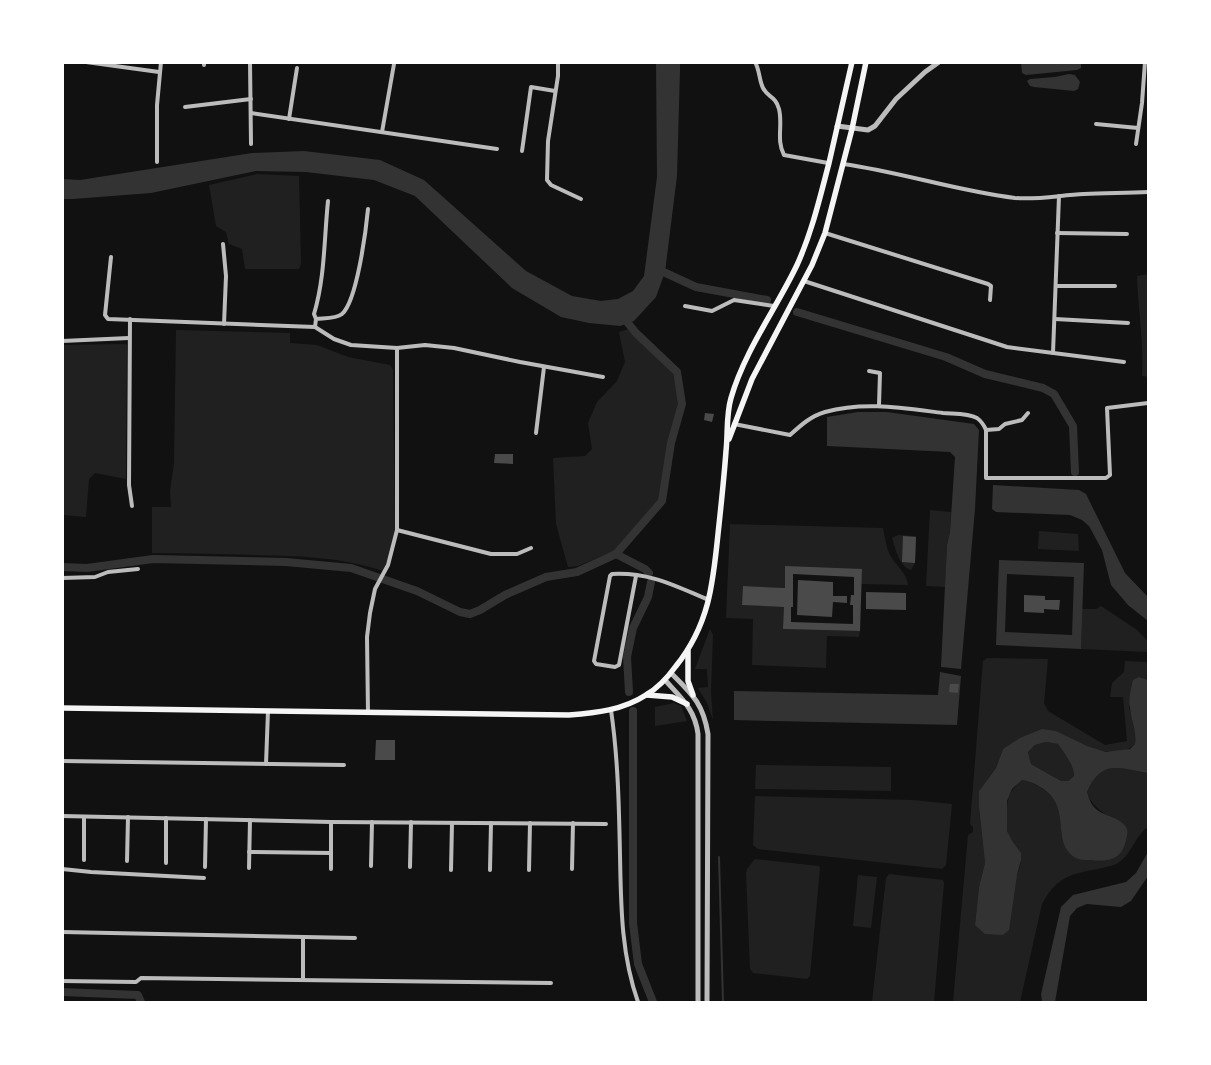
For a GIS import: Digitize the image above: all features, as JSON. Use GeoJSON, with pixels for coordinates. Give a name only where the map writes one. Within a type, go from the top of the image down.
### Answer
{"type":"FeatureCollection","features":[{"type":"Feature","properties":{"kind":"main road"},"geometry":{"type":"LineString","coordinates":[[62,708],[555,716],[611,710],[648,694],[671,673],[688,651],[700,630],[713,581],[727,444],[729,405],[736,383],[774,306],[797,265],[810,232],[852,62]]}},
{"type":"Feature","properties":{"kind":"main road"},"geometry":{"type":"LineString","coordinates":[[727,444],[752,379],[812,265],[824,233],[852,129],[866,62]]}},
{"type":"Feature","properties":{"kind":"main road"},"geometry":{"type":"LineString","coordinates":[[688,651],[688,681],[693,695]]}},
{"type":"Feature","properties":{"kind":"main road"},"geometry":{"type":"LineString","coordinates":[[648,694],[672,697],[687,704]]}},
{"type":"Feature","properties":{"kind":"street"},"geometry":{"type":"LineString","coordinates":[[86,62],[159,72]]}},
{"type":"Feature","properties":{"kind":"street"},"geometry":{"type":"LineString","coordinates":[[157,162],[157,105],[160,62]]}},
{"type":"Feature","properties":{"kind":"street"},"geometry":{"type":"LineString","coordinates":[[250,62],[251,144]]}},
{"type":"Feature","properties":{"kind":"street"},"geometry":{"type":"LineString","coordinates":[[558,62],[558,76],[554,90],[548,141],[547,180],[552,185],[581,198]]}},
{"type":"Feature","properties":{"kind":"street"},"geometry":{"type":"LineString","coordinates":[[755,62],[759,69],[762,87],[766,93],[775,99],[780,112],[779,144],[784,155],[828,163]]}},
{"type":"Feature","properties":{"kind":"street"},"geometry":{"type":"LineString","coordinates":[[837,126],[868,130],[875,126],[896,99],[925,72],[939,62]]}},
{"type":"Feature","properties":{"kind":"street"},"geometry":{"type":"LineString","coordinates":[[1136,144],[1142,103],[1144,62]]}},
{"type":"Feature","properties":{"kind":"street"},"geometry":{"type":"LineString","coordinates":[[382,132],[394,64]]}},
{"type":"Feature","properties":{"kind":"street"},"geometry":{"type":"LineString","coordinates":[[289,119],[297,68]]}},
{"type":"Feature","properties":{"kind":"street"},"geometry":{"type":"LineString","coordinates":[[522,151],[531,87],[554,90]]}},
{"type":"Feature","properties":{"kind":"street"},"geometry":{"type":"LineString","coordinates":[[185,108],[251,99]]}},
{"type":"Feature","properties":{"kind":"street"},"geometry":{"type":"LineString","coordinates":[[1142,103],[1148,104]]}},
{"type":"Feature","properties":{"kind":"street"},"geometry":{"type":"LineString","coordinates":[[251,114],[497,149]]}},
{"type":"Feature","properties":{"kind":"street"},"geometry":{"type":"LineString","coordinates":[[1096,124],[1138,128]]}},
{"type":"Feature","properties":{"kind":"street"},"geometry":{"type":"LineString","coordinates":[[843,164],[872,168],[1001,196],[1035,199],[1059,196],[1148,192]]}},
{"type":"Feature","properties":{"kind":"street"},"geometry":{"type":"LineString","coordinates":[[1053,354],[1059,196]]}},
{"type":"Feature","properties":{"kind":"street"},"geometry":{"type":"LineString","coordinates":[[315,327],[316,319],[314,314],[323,276],[324,236],[328,202]]}},
{"type":"Feature","properties":{"kind":"street"},"geometry":{"type":"LineString","coordinates":[[316,319],[335,317],[342,314],[352,298],[368,210]]}},
{"type":"Feature","properties":{"kind":"street"},"geometry":{"type":"LineString","coordinates":[[824,233],[988,284],[991,286],[990,300]]}},
{"type":"Feature","properties":{"kind":"street"},"geometry":{"type":"LineString","coordinates":[[1058,233],[1127,234]]}},
{"type":"Feature","properties":{"kind":"street"},"geometry":{"type":"LineString","coordinates":[[223,244],[226,276],[224,324]]}},
{"type":"Feature","properties":{"kind":"street"},"geometry":{"type":"LineString","coordinates":[[111,257],[105,315],[108,319],[315,327],[334,339],[351,345],[396,348],[424,346],[454,348],[603,377]]}},
{"type":"Feature","properties":{"kind":"street"},"geometry":{"type":"LineString","coordinates":[[804,281],[1007,348],[1124,362]]}},
{"type":"Feature","properties":{"kind":"street"},"geometry":{"type":"LineString","coordinates":[[1056,286],[1115,286]]}},
{"type":"Feature","properties":{"kind":"street"},"geometry":{"type":"LineString","coordinates":[[685,306],[712,311],[734,300],[774,306]]}},
{"type":"Feature","properties":{"kind":"street"},"geometry":{"type":"LineString","coordinates":[[1054,318],[1128,323]]}},
{"type":"Feature","properties":{"kind":"street"},"geometry":{"type":"LineString","coordinates":[[130,319],[129,485],[132,506]]}},
{"type":"Feature","properties":{"kind":"street"},"geometry":{"type":"LineString","coordinates":[[62,341],[129,338]]}},
{"type":"Feature","properties":{"kind":"street"},"geometry":{"type":"LineString","coordinates":[[368,713],[367,637],[372,602],[377,586],[388,565],[397,530],[396,348]]}},
{"type":"Feature","properties":{"kind":"street"},"geometry":{"type":"LineString","coordinates":[[536,433],[544,367]]}},
{"type":"Feature","properties":{"kind":"street"},"geometry":{"type":"LineString","coordinates":[[869,371],[880,373],[879,406]]}},
{"type":"Feature","properties":{"kind":"street"},"geometry":{"type":"LineString","coordinates":[[728,423],[790,435],[818,414],[856,406],[879,406],[975,417],[983,424],[986,430],[986,478],[1106,478],[1110,475],[1107,408],[1148,403]]}},
{"type":"Feature","properties":{"kind":"street"},"geometry":{"type":"LineString","coordinates":[[986,430],[999,429],[1005,424],[1022,420],[1028,414]]}},
{"type":"Feature","properties":{"kind":"street"},"geometry":{"type":"LineString","coordinates":[[397,530],[491,554],[517,554],[531,548]]}},
{"type":"Feature","properties":{"kind":"street"},"geometry":{"type":"LineString","coordinates":[[62,578],[95,577],[108,572],[138,569]]}},
{"type":"Feature","properties":{"kind":"street"},"geometry":{"type":"LineString","coordinates":[[636,576],[619,664],[616,667],[596,664],[594,661],[610,576],[614,574],[636,576],[656,578],[709,600]]}},
{"type":"Feature","properties":{"kind":"street"},"geometry":{"type":"LineString","coordinates":[[671,673],[693,695],[700,705],[708,734],[707,1002]]}},
{"type":"Feature","properties":{"kind":"street"},"geometry":{"type":"LineString","coordinates":[[665,680],[687,704],[696,722],[698,734],[698,1002]]}},
{"type":"Feature","properties":{"kind":"street"},"geometry":{"type":"LineString","coordinates":[[611,710],[618,768],[622,932],[629,974],[638,1002]]}},
{"type":"Feature","properties":{"kind":"street"},"geometry":{"type":"LineString","coordinates":[[266,764],[268,711]]}},
{"type":"Feature","properties":{"kind":"street"},"geometry":{"type":"LineString","coordinates":[[62,761],[344,765]]}},
{"type":"Feature","properties":{"kind":"street"},"geometry":{"type":"LineString","coordinates":[[62,816],[331,822],[606,824]]}},
{"type":"Feature","properties":{"kind":"street"},"geometry":{"type":"LineString","coordinates":[[84,817],[84,860]]}},
{"type":"Feature","properties":{"kind":"street"},"geometry":{"type":"LineString","coordinates":[[127,861],[128,817]]}},
{"type":"Feature","properties":{"kind":"street"},"geometry":{"type":"LineString","coordinates":[[166,818],[166,863]]}},
{"type":"Feature","properties":{"kind":"street"},"geometry":{"type":"LineString","coordinates":[[205,867],[206,819]]}},
{"type":"Feature","properties":{"kind":"street"},"geometry":{"type":"LineString","coordinates":[[248,868],[250,820]]}},
{"type":"Feature","properties":{"kind":"street"},"geometry":{"type":"LineString","coordinates":[[330,869],[331,822]]}},
{"type":"Feature","properties":{"kind":"street"},"geometry":{"type":"LineString","coordinates":[[371,866],[372,822]]}},
{"type":"Feature","properties":{"kind":"street"},"geometry":{"type":"LineString","coordinates":[[410,867],[411,822]]}},
{"type":"Feature","properties":{"kind":"street"},"geometry":{"type":"LineString","coordinates":[[451,870],[452,823]]}},
{"type":"Feature","properties":{"kind":"street"},"geometry":{"type":"LineString","coordinates":[[490,870],[491,823]]}},
{"type":"Feature","properties":{"kind":"street"},"geometry":{"type":"LineString","coordinates":[[528,870],[530,823]]}},
{"type":"Feature","properties":{"kind":"street"},"geometry":{"type":"LineString","coordinates":[[572,869],[573,824]]}},
{"type":"Feature","properties":{"kind":"street"},"geometry":{"type":"LineString","coordinates":[[249,852],[331,853]]}},
{"type":"Feature","properties":{"kind":"street"},"geometry":{"type":"LineString","coordinates":[[62,869],[204,878]]}},
{"type":"Feature","properties":{"kind":"street"},"geometry":{"type":"LineString","coordinates":[[62,932],[355,938]]}},
{"type":"Feature","properties":{"kind":"street"},"geometry":{"type":"LineString","coordinates":[[303,980],[304,936]]}},
{"type":"Feature","properties":{"kind":"street"},"geometry":{"type":"LineString","coordinates":[[62,980],[136,982],[141,978],[551,983]]}},
{"type":"Feature","properties":{"kind":"shaded area"},"geometry":{"type":"Polygon","coordinates":[[[1021,62],[1081,63],[1081,68],[1026,75],[1022,73],[1021,62]]]}},
{"type":"Feature","properties":{"kind":"shaded area"},"geometry":{"type":"Polygon","coordinates":[[[656,63],[680,63],[677,176],[665,272],[656,297],[634,321],[620,326],[589,323],[561,317],[512,288],[415,196],[374,180],[306,172],[256,171],[151,193],[63,199],[63,179],[80,180],[252,153],[304,151],[380,160],[424,180],[526,271],[572,296],[601,301],[618,299],[633,291],[644,276],[657,177],[656,63]]]}},
{"type":"Feature","properties":{"kind":"shaded area"},"geometry":{"type":"Polygon","coordinates":[[[1069,74],[1075,75],[1080,82],[1078,89],[1074,91],[1034,87],[1030,86],[1027,81],[1030,79],[1069,74]]]}},
{"type":"Feature","properties":{"kind":"shaded area"},"geometry":{"type":"Polygon","coordinates":[[[257,174],[299,176],[301,264],[299,269],[245,269],[242,249],[229,244],[226,232],[216,226],[209,185],[257,174]]]}},
{"type":"Feature","properties":{"kind":"shaded area"},"geometry":{"type":"Polygon","coordinates":[[[1148,274],[1148,377],[1142,376],[1137,276],[1148,274]]]}},
{"type":"Feature","properties":{"kind":"shaded area"},"geometry":{"type":"Polygon","coordinates":[[[628,329],[673,374],[679,404],[669,442],[659,499],[614,551],[578,566],[568,567],[556,524],[553,458],[585,456],[592,449],[588,423],[597,402],[617,381],[625,362],[619,332],[628,329]]]}},
{"type":"Feature","properties":{"kind":"shaded area"},"geometry":{"type":"Polygon","coordinates":[[[176,330],[290,333],[290,343],[317,345],[348,357],[390,365],[393,370],[395,529],[391,551],[383,571],[336,560],[304,557],[152,553],[152,507],[171,507],[170,491],[174,463],[176,330]]]}},
{"type":"Feature","properties":{"kind":"shaded area"},"geometry":{"type":"Polygon","coordinates":[[[63,345],[127,345],[126,479],[95,473],[89,479],[86,517],[63,515],[63,345]]]}},
{"type":"Feature","properties":{"kind":"shaded area"},"geometry":{"type":"Polygon","coordinates":[[[858,412],[887,412],[974,424],[979,430],[975,509],[961,669],[941,667],[947,545],[950,532],[955,457],[950,452],[827,446],[827,417],[858,412]]]}},
{"type":"Feature","properties":{"kind":"shaded area"},"geometry":{"type":"Polygon","coordinates":[[[993,485],[1079,490],[1086,494],[1125,573],[1148,597],[1148,621],[1128,605],[1111,585],[1102,550],[1089,526],[1082,520],[1070,515],[996,512],[992,509],[993,485]]]}},
{"type":"Feature","properties":{"kind":"shaded area"},"geometry":{"type":"Polygon","coordinates":[[[930,510],[951,512],[945,587],[926,586],[930,510]]]}},
{"type":"Feature","properties":{"kind":"shaded area"},"geometry":{"type":"Polygon","coordinates":[[[730,524],[883,528],[892,559],[906,577],[908,585],[861,584],[862,570],[785,567],[785,588],[743,586],[743,605],[784,607],[784,629],[860,631],[859,637],[827,636],[826,668],[752,665],[753,619],[726,618],[730,524]]]}},
{"type":"Feature","properties":{"kind":"shaded area"},"geometry":{"type":"Polygon","coordinates":[[[1039,531],[1078,534],[1079,551],[1038,549],[1039,531]]]}},
{"type":"Feature","properties":{"kind":"shaded area"},"geometry":{"type":"Polygon","coordinates":[[[898,535],[916,536],[915,563],[911,570],[900,561],[896,552],[892,538],[898,535]]]}},
{"type":"Feature","properties":{"kind":"shaded area"},"geometry":{"type":"Polygon","coordinates":[[[999,560],[1084,563],[1081,649],[996,645],[999,560]],[[1007,574],[1005,632],[1072,635],[1074,577],[1007,574]]]}},
{"type":"Feature","properties":{"kind":"shaded area"},"geometry":{"type":"Polygon","coordinates":[[[1101,606],[1137,630],[1148,641],[1148,652],[1081,649],[1082,609],[1096,609],[1101,606]]]}},
{"type":"Feature","properties":{"kind":"shaded area"},"geometry":{"type":"Polygon","coordinates":[[[710,629],[713,635],[711,692],[713,720],[707,703],[698,688],[708,687],[707,669],[695,669],[710,629]]]}},
{"type":"Feature","properties":{"kind":"shaded area"},"geometry":{"type":"Polygon","coordinates":[[[987,658],[1048,659],[1044,703],[1048,711],[1105,745],[1127,741],[1123,697],[1110,697],[1112,683],[1124,672],[1125,661],[1148,662],[1148,680],[1139,677],[1129,707],[1136,736],[1135,744],[1126,750],[1106,752],[1085,745],[1056,731],[1003,749],[996,768],[979,791],[985,863],[979,887],[975,925],[1017,875],[1020,866],[1020,854],[1009,838],[1007,825],[1010,795],[1022,780],[1037,785],[1052,797],[1058,809],[1062,837],[1123,823],[1097,808],[1087,792],[1099,774],[1112,768],[1148,773],[1148,827],[1140,834],[1126,856],[1119,862],[1064,879],[1047,895],[1042,904],[1020,1002],[953,1002],[968,835],[973,832],[973,827],[970,824],[983,661],[987,658]]]}},
{"type":"Feature","properties":{"kind":"shaded area"},"geometry":{"type":"Polygon","coordinates":[[[940,672],[961,676],[957,725],[734,720],[734,691],[938,695],[940,672]]]}},
{"type":"Feature","properties":{"kind":"shaded area"},"geometry":{"type":"Polygon","coordinates":[[[1139,677],[1148,680],[1148,773],[1119,768],[1105,770],[1099,774],[1087,792],[1091,803],[1096,809],[1125,825],[1127,833],[1124,847],[1118,856],[1108,860],[1076,858],[1068,851],[1064,843],[1059,814],[1056,804],[1050,795],[1036,784],[1022,780],[1012,789],[1007,801],[1007,831],[1021,853],[1009,930],[1003,935],[985,934],[975,925],[979,887],[985,863],[979,791],[996,768],[1003,749],[1020,738],[1042,729],[1056,731],[1087,746],[1106,752],[1130,749],[1135,744],[1135,730],[1129,705],[1133,680],[1139,677]],[[1046,742],[1035,745],[1028,752],[1031,764],[1061,781],[1068,781],[1074,776],[1074,772],[1058,744],[1046,742]]]}},
{"type":"Feature","properties":{"kind":"shaded area"},"geometry":{"type":"Polygon","coordinates":[[[674,703],[681,706],[687,721],[655,726],[655,707],[674,703]]]}},
{"type":"Feature","properties":{"kind":"shaded area"},"geometry":{"type":"Polygon","coordinates":[[[1046,742],[1058,744],[1068,759],[1074,776],[1068,781],[1061,781],[1031,764],[1028,752],[1035,745],[1046,742]]]}},
{"type":"Feature","properties":{"kind":"shaded area"},"geometry":{"type":"Polygon","coordinates":[[[756,765],[891,767],[891,791],[755,789],[756,765]]]}},
{"type":"Feature","properties":{"kind":"shaded area"},"geometry":{"type":"Polygon","coordinates":[[[755,796],[913,800],[952,804],[946,865],[942,869],[758,849],[753,845],[755,796]]]}},
{"type":"Feature","properties":{"kind":"shaded area"},"geometry":{"type":"Polygon","coordinates":[[[1148,852],[1148,876],[1131,901],[1121,907],[1087,904],[1077,908],[1070,916],[1055,1002],[1042,1002],[1041,994],[1061,907],[1073,895],[1126,882],[1136,873],[1148,852]]]}},
{"type":"Feature","properties":{"kind":"shaded area"},"geometry":{"type":"Polygon","coordinates":[[[755,859],[819,866],[820,868],[810,976],[807,979],[753,973],[750,969],[746,873],[755,859]]]}},
{"type":"Feature","properties":{"kind":"shaded area"},"geometry":{"type":"Polygon","coordinates":[[[889,874],[943,880],[934,1002],[872,1002],[886,878],[889,874]]]}},
{"type":"Feature","properties":{"kind":"shaded area"},"geometry":{"type":"Polygon","coordinates":[[[858,875],[877,877],[871,928],[853,926],[858,875]]]}},
{"type":"Feature","properties":{"kind":"building"},"geometry":{"type":"Polygon","coordinates":[[[705,413],[714,414],[712,422],[704,420],[705,413]]]}},
{"type":"Feature","properties":{"kind":"building"},"geometry":{"type":"Polygon","coordinates":[[[495,454],[513,454],[513,464],[494,463],[495,454]]]}},
{"type":"Feature","properties":{"kind":"building"},"geometry":{"type":"Polygon","coordinates":[[[903,536],[916,537],[915,563],[902,562],[903,536]]]}},
{"type":"Feature","properties":{"kind":"building"},"geometry":{"type":"Polygon","coordinates":[[[785,566],[862,569],[860,631],[783,629],[784,607],[742,605],[743,586],[785,588],[785,566]],[[793,574],[791,622],[853,624],[853,605],[850,605],[851,595],[854,595],[854,577],[793,574]]]}},
{"type":"Feature","properties":{"kind":"building"},"geometry":{"type":"Polygon","coordinates":[[[798,580],[833,582],[833,596],[847,596],[847,603],[833,602],[832,617],[797,615],[798,580]]]}},
{"type":"Feature","properties":{"kind":"building"},"geometry":{"type":"Polygon","coordinates":[[[866,592],[906,593],[906,610],[866,609],[866,592]]]}},
{"type":"Feature","properties":{"kind":"building"},"geometry":{"type":"Polygon","coordinates":[[[1024,595],[1045,596],[1045,600],[1060,600],[1059,610],[1044,609],[1044,613],[1024,612],[1024,595]]]}},
{"type":"Feature","properties":{"kind":"building"},"geometry":{"type":"Polygon","coordinates":[[[950,684],[959,684],[958,693],[949,692],[950,684]]]}},
{"type":"Feature","properties":{"kind":"building"},"geometry":{"type":"Polygon","coordinates":[[[376,740],[395,740],[395,760],[375,760],[376,740]]]}},
{"type":"Feature","properties":{"kind":"waterway"},"geometry":{"type":"LineString","coordinates":[[657,269],[696,287],[767,300]]}},
{"type":"Feature","properties":{"kind":"waterway"},"geometry":{"type":"LineString","coordinates":[[797,312],[946,357],[985,374],[1043,388],[1054,394],[1073,426],[1075,472]]}},
{"type":"Feature","properties":{"kind":"waterway"},"geometry":{"type":"LineString","coordinates":[[62,567],[87,568],[153,559],[286,562],[351,568],[417,591],[460,612],[470,614],[505,595],[546,577],[577,572],[616,554],[662,501],[671,443],[682,404],[677,372],[636,333],[623,317]]}},
{"type":"Feature","properties":{"kind":"waterway"},"geometry":{"type":"LineString","coordinates":[[616,554],[649,573]]}},
{"type":"Feature","properties":{"kind":"waterway"},"geometry":{"type":"LineString","coordinates":[[629,692],[627,657],[633,628],[648,597],[651,582]]}},
{"type":"Feature","properties":{"kind":"waterway"},"geometry":{"type":"LineString","coordinates":[[633,711],[633,923],[638,964],[653,1002]]}},
{"type":"Feature","properties":{"kind":"waterway"},"geometry":{"type":"LineString","coordinates":[[719,857],[723,1002]]}},
{"type":"Feature","properties":{"kind":"waterway"},"geometry":{"type":"LineString","coordinates":[[62,992],[138,995],[141,1002]]}}]}
